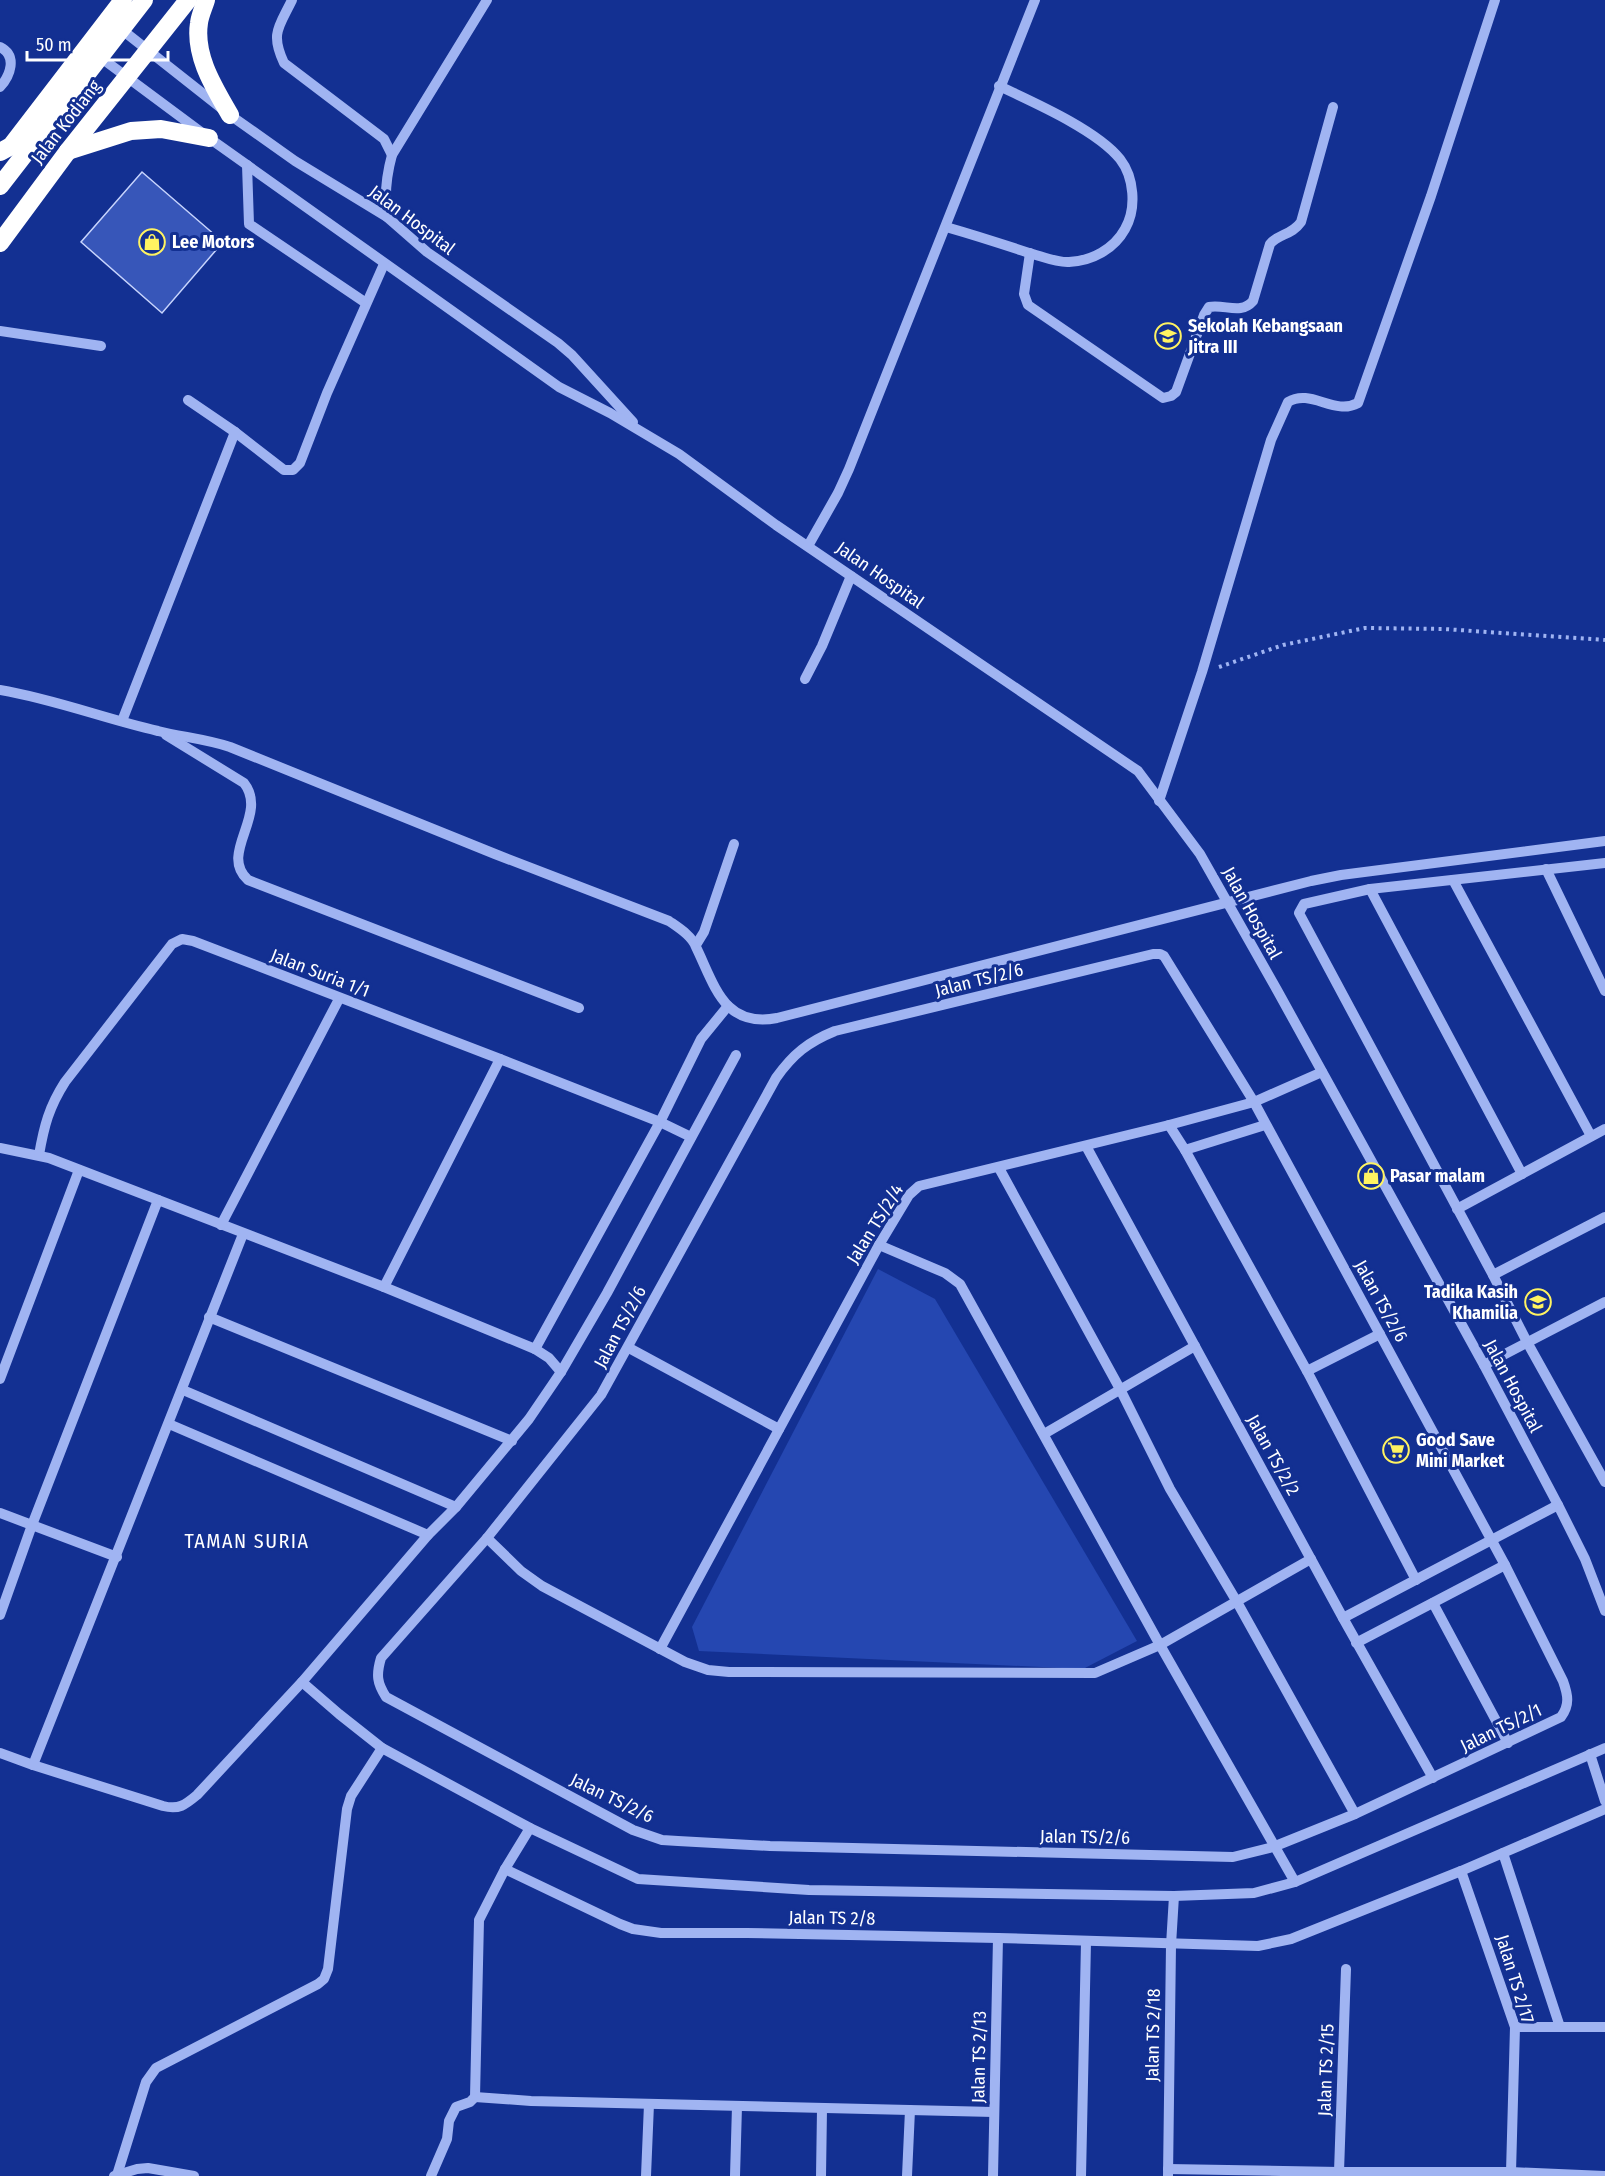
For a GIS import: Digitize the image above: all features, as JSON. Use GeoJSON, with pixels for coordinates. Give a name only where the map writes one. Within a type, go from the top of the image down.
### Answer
{"type":"FeatureCollection","features":[{"type":"Feature","properties":{"kind":"highway"},"geometry":{"type":"LineString","coordinates":[[0,152],[10,146],[123,0]]}},
{"type":"Feature","properties":{"kind":"highway","name":"Jalan Kodiang"},"geometry":{"type":"LineString","coordinates":[[0,186],[144,0]]}},
{"type":"Feature","properties":{"kind":"highway","name":"Jalan Kodiang"},"geometry":{"type":"LineString","coordinates":[[0,243],[68,151],[188,0]]}},
{"type":"Feature","properties":{"kind":"highway"},"geometry":{"type":"LineString","coordinates":[[206,0],[199,23],[199,47],[207,73],[230,115]]}},
{"type":"Feature","properties":{"kind":"highway"},"geometry":{"type":"LineString","coordinates":[[68,151],[131,130],[161,129],[209,138]]}},
{"type":"Feature","properties":{"kind":"street"},"geometry":{"type":"LineString","coordinates":[[292,0],[276,32],[276,46],[284,63],[384,139],[392,155]]}},
{"type":"Feature","properties":{"kind":"street"},"geometry":{"type":"LineString","coordinates":[[387,217],[384,195],[386,175],[392,155],[487,0]]}},
{"type":"Feature","properties":{"kind":"street"},"geometry":{"type":"LineString","coordinates":[[808,546],[849,469],[1035,0]]}},
{"type":"Feature","properties":{"kind":"street"},"geometry":{"type":"LineString","coordinates":[[1159,801],[1202,672],[1271,440],[1288,402],[1293,399],[1305,398],[1343,408],[1350,408],[1358,403],[1431,196],[1495,0]]}},
{"type":"Feature","properties":{"kind":"street","name":"Jalan Hospital"},"geometry":{"type":"LineString","coordinates":[[121,29],[230,115],[295,161],[387,217],[427,252],[558,343],[572,355],[642,431]]}},
{"type":"Feature","properties":{"kind":"street"},"geometry":{"type":"LineString","coordinates":[[0,47],[6,50],[10,58],[11,69],[8,79],[0,87]]}},
{"type":"Feature","properties":{"kind":"street","name":"Jalan Hospital"},"geometry":{"type":"LineString","coordinates":[[100,57],[384,264],[559,387],[642,431],[679,454],[851,576],[1138,771],[1200,854],[1322,1072],[1484,1365],[1558,1505],[1585,1559],[1605,1611]]}},
{"type":"Feature","properties":{"kind":"street"},"geometry":{"type":"LineString","coordinates":[[946,227],[1066,263],[1090,259],[1111,247],[1126,228],[1133,205],[1131,182],[1120,160],[1103,144],[1052,111],[999,86]]}},
{"type":"Feature","properties":{"kind":"street"},"geometry":{"type":"LineString","coordinates":[[1030,253],[1024,294],[1028,305],[1163,398],[1171,396],[1176,392],[1209,307],[1218,305],[1238,309],[1248,307],[1253,301],[1270,244],[1274,239],[1287,235],[1301,222],[1333,107]]}},
{"type":"Feature","properties":{"kind":"street"},"geometry":{"type":"LineString","coordinates":[[247,165],[249,224],[366,303]]}},
{"type":"Feature","properties":{"kind":"street"},"geometry":{"type":"LineString","coordinates":[[188,400],[235,432],[284,470],[293,470],[300,463],[327,393],[384,264]]}},
{"type":"Feature","properties":{"kind":"street"},"geometry":{"type":"LineString","coordinates":[[0,331],[101,346]]}},
{"type":"Feature","properties":{"kind":"street"},"geometry":{"type":"LineString","coordinates":[[122,721],[235,432]]}},
{"type":"Feature","properties":{"kind":"street"},"geometry":{"type":"LineString","coordinates":[[804,679],[822,646],[851,576]]}},
{"type":"Feature","properties":{"kind":"street"},"geometry":{"type":"LineString","coordinates":[[0,690],[42,699],[158,731],[214,741],[669,921],[696,945],[700,959],[736,1014],[746,1019],[764,1021],[1341,875],[1605,841]]}},
{"type":"Feature","properties":{"kind":"street"},"geometry":{"type":"LineString","coordinates":[[158,731],[244,783],[249,789],[253,806],[238,854],[238,864],[248,880],[579,1008]]}},
{"type":"Feature","properties":{"kind":"street"},"geometry":{"type":"LineString","coordinates":[[696,945],[704,932],[735,844]]}},
{"type":"Feature","properties":{"kind":"street"},"geometry":{"type":"LineString","coordinates":[[1605,863],[1370,889],[1304,904],[1299,913],[1527,1342],[1605,1482]]}},
{"type":"Feature","properties":{"kind":"street"},"geometry":{"type":"LineString","coordinates":[[1546,869],[1605,992]]}},
{"type":"Feature","properties":{"kind":"street"},"geometry":{"type":"LineString","coordinates":[[1454,880],[1591,1136]]}},
{"type":"Feature","properties":{"kind":"street"},"geometry":{"type":"LineString","coordinates":[[1370,889],[1522,1174]]}},
{"type":"Feature","properties":{"kind":"street","name":"Jalan Suria 1/1"},"geometry":{"type":"LineString","coordinates":[[39,1155],[44,1124],[53,1101],[65,1082],[172,944],[182,939],[193,941],[500,1059],[660,1122],[691,1137]]}},
{"type":"Feature","properties":{"kind":"street","name":"Jalan TS/2/6"},"geometry":{"type":"LineString","coordinates":[[1273,1847],[1233,1857],[770,1846],[670,1840],[633,1830],[386,1697],[378,1685],[377,1673],[381,1658],[487,1538],[591,1408],[629,1348],[679,1251],[776,1077],[790,1059],[818,1038],[835,1031],[1160,954],[1164,956],[1254,1102],[1491,1539]]}},
{"type":"Feature","properties":{"kind":"street"},"geometry":{"type":"LineString","coordinates":[[221,1225],[339,999]]}},
{"type":"Feature","properties":{"kind":"street"},"geometry":{"type":"LineString","coordinates":[[535,1349],[660,1122],[701,1039],[729,1006]]}},
{"type":"Feature","properties":{"kind":"street"},"geometry":{"type":"LineString","coordinates":[[0,1753],[33,1766],[163,1806],[175,1809],[184,1806],[302,1682],[512,1441],[561,1372],[607,1293],[736,1055]]}},
{"type":"Feature","properties":{"kind":"street"},"geometry":{"type":"LineString","coordinates":[[384,1287],[500,1059]]}},
{"type":"Feature","properties":{"kind":"street","name":"Jalan TS/2/4"},"geometry":{"type":"LineString","coordinates":[[660,1649],[879,1245],[909,1195],[919,1186],[999,1168],[1254,1102],[1322,1072]]}},
{"type":"Feature","properties":{"kind":"street"},"geometry":{"type":"LineString","coordinates":[[1169,1125],[1185,1149],[1307,1371],[1416,1580]]}},
{"type":"Feature","properties":{"kind":"street"},"geometry":{"type":"LineString","coordinates":[[1185,1149],[1265,1125]]}},
{"type":"Feature","properties":{"kind":"street"},"geometry":{"type":"LineString","coordinates":[[1457,1209],[1605,1129]]}},
{"type":"Feature","properties":{"kind":"street","name":"Jalan TS/2/2"},"geometry":{"type":"LineString","coordinates":[[1086,1146],[1356,1643],[1433,1778]]}},
{"type":"Feature","properties":{"kind":"street"},"geometry":{"type":"LineString","coordinates":[[0,1148],[39,1155],[384,1287],[535,1349],[549,1358],[561,1372]]}},
{"type":"Feature","properties":{"kind":"street"},"geometry":{"type":"LineString","coordinates":[[999,1168],[1120,1389],[1170,1489],[1237,1602],[1355,1814]]}},
{"type":"Feature","properties":{"kind":"street"},"geometry":{"type":"LineString","coordinates":[[0,1379],[79,1170]]}},
{"type":"Feature","properties":{"kind":"street"},"geometry":{"type":"LineString","coordinates":[[0,1615],[32,1525],[158,1200]]}},
{"type":"Feature","properties":{"kind":"street"},"geometry":{"type":"LineString","coordinates":[[1493,1275],[1605,1217]]}},
{"type":"Feature","properties":{"kind":"street"},"geometry":{"type":"LineString","coordinates":[[33,1766],[243,1234]]}},
{"type":"Feature","properties":{"kind":"street"},"geometry":{"type":"LineString","coordinates":[[879,1245],[945,1273],[960,1284],[1294,1882]]}},
{"type":"Feature","properties":{"kind":"street"},"geometry":{"type":"LineString","coordinates":[[1484,1365],[1604,1305]]}},
{"type":"Feature","properties":{"kind":"street"},"geometry":{"type":"LineString","coordinates":[[209,1317],[512,1441]]}},
{"type":"Feature","properties":{"kind":"street"},"geometry":{"type":"LineString","coordinates":[[1307,1371],[1380,1334]]}},
{"type":"Feature","properties":{"kind":"street"},"geometry":{"type":"LineString","coordinates":[[1044,1434],[1195,1346]]}},
{"type":"Feature","properties":{"kind":"street"},"geometry":{"type":"LineString","coordinates":[[629,1348],[779,1429]]}},
{"type":"Feature","properties":{"kind":"street"},"geometry":{"type":"LineString","coordinates":[[183,1390],[456,1507]]}},
{"type":"Feature","properties":{"kind":"street"},"geometry":{"type":"LineString","coordinates":[[169,1424],[428,1535]]}},
{"type":"Feature","properties":{"kind":"street"},"geometry":{"type":"LineString","coordinates":[[1343,1618],[1558,1505]]}},
{"type":"Feature","properties":{"kind":"street"},"geometry":{"type":"LineString","coordinates":[[0,1513],[117,1557]]}},
{"type":"Feature","properties":{"kind":"street"},"geometry":{"type":"LineString","coordinates":[[487,1538],[521,1572],[542,1586],[696,1667],[729,1671],[905,1671],[1082,1675],[1104,1671],[1160,1645],[1311,1559]]}},
{"type":"Feature","properties":{"kind":"street","name":"Jalan TS/2/1"},"geometry":{"type":"LineString","coordinates":[[1273,1847],[1355,1814],[1561,1717],[1567,1706],[1568,1695],[1563,1681],[1491,1539]]}},
{"type":"Feature","properties":{"kind":"street"},"geometry":{"type":"LineString","coordinates":[[1356,1643],[1505,1565]]}},
{"type":"Feature","properties":{"kind":"street"},"geometry":{"type":"LineString","coordinates":[[1433,1603],[1508,1743]]}},
{"type":"Feature","properties":{"kind":"street"},"geometry":{"type":"LineString","coordinates":[[302,1682],[382,1748],[530,1828],[638,1879],[798,1889],[1174,1896],[1254,1893],[1294,1882],[1605,1748]]}},
{"type":"Feature","properties":{"kind":"street"},"geometry":{"type":"LineString","coordinates":[[116,2176],[146,2082],[156,2068],[324,1979],[328,1969],[347,1809],[351,1796],[382,1748]]}},
{"type":"Feature","properties":{"kind":"street"},"geometry":{"type":"LineString","coordinates":[[1590,1755],[1605,1801]]}},
{"type":"Feature","properties":{"kind":"street","name":"Jalan TS 2/8"},"geometry":{"type":"LineString","coordinates":[[505,1869],[620,1924],[645,1932],[998,1938],[1258,1946],[1291,1939],[1461,1871],[1605,1809]]}},
{"type":"Feature","properties":{"kind":"street"},"geometry":{"type":"LineString","coordinates":[[430,2176],[447,2139],[448,2121],[456,2107],[470,2102],[475,2097],[479,1920],[505,1869],[530,1828]]}},
{"type":"Feature","properties":{"kind":"street"},"geometry":{"type":"LineString","coordinates":[[1503,1853],[1560,2026]]}},
{"type":"Feature","properties":{"kind":"street","name":"Jalan TS 2/17"},"geometry":{"type":"LineString","coordinates":[[1461,1871],[1515,2026],[1511,2172]]}},
{"type":"Feature","properties":{"kind":"street","name":"Jalan TS 2/18"},"geometry":{"type":"LineString","coordinates":[[1168,2172],[1171,1945],[1174,1896]]}},
{"type":"Feature","properties":{"kind":"street","name":"Jalan TS 2/13"},"geometry":{"type":"LineString","coordinates":[[993,2176],[998,1938]]}},
{"type":"Feature","properties":{"kind":"street"},"geometry":{"type":"LineString","coordinates":[[1081,2176],[1086,1942]]}},
{"type":"Feature","properties":{"kind":"street","name":"Jalan TS 2/15"},"geometry":{"type":"LineString","coordinates":[[1339,2172],[1346,1969]]}},
{"type":"Feature","properties":{"kind":"street"},"geometry":{"type":"LineString","coordinates":[[1515,2026],[1605,2027]]}},
{"type":"Feature","properties":{"kind":"street"},"geometry":{"type":"LineString","coordinates":[[475,2097],[531,2101],[994,2112]]}},
{"type":"Feature","properties":{"kind":"street"},"geometry":{"type":"LineString","coordinates":[[646,2176],[649,2104]]}},
{"type":"Feature","properties":{"kind":"street"},"geometry":{"type":"LineString","coordinates":[[735,2176],[737,2106]]}},
{"type":"Feature","properties":{"kind":"street"},"geometry":{"type":"LineString","coordinates":[[820,2176],[822,2109]]}},
{"type":"Feature","properties":{"kind":"street"},"geometry":{"type":"LineString","coordinates":[[907,2176],[910,2110]]}},
{"type":"Feature","properties":{"kind":"street"},"geometry":{"type":"LineString","coordinates":[[116,2176],[137,2169],[194,2176]]}},
{"type":"Feature","properties":{"kind":"street"},"geometry":{"type":"LineString","coordinates":[[1168,2172],[1511,2172],[1605,2176]]}},
{"type":"Feature","properties":{"kind":"path"},"geometry":{"type":"LineString","coordinates":[[1202,672],[1283,645],[1365,628],[1444,629],[1605,640]]}},
{"type":"Feature","properties":{"kind":"shaded area"},"geometry":{"type":"Polygon","coordinates":[[[878,1269],[935,1299],[1137,1641],[1083,1669],[699,1651],[692,1627],[878,1269]]]}},
{"type":"Feature","properties":{"kind":"building","name":"Lee Motors"},"geometry":{"type":"Polygon","coordinates":[[[142,172],[223,242],[162,313],[81,242],[142,172]]]}},
{"type":"Feature","properties":{"kind":"place","name":"Lee Motors"},"geometry":{"type":"Point","coordinates":[152,242]}},
{"type":"Feature","properties":{"kind":"place","name":"Sekolah Kebangsaan Jitra III"},"geometry":{"type":"Point","coordinates":[1168,336]}},
{"type":"Feature","properties":{"kind":"place","name":"Pasar malam"},"geometry":{"type":"Point","coordinates":[1371,1176]}},
{"type":"Feature","properties":{"kind":"place","name":"Tadika Kasih Khamilia"},"geometry":{"type":"Point","coordinates":[1538,1302]}},
{"type":"Feature","properties":{"kind":"place","name":"Good Save Mini Market"},"geometry":{"type":"Point","coordinates":[1396,1450]}},
{"type":"Feature","properties":{"kind":"district","name":"TAMAN SURIA"},"geometry":{"type":"Point","coordinates":[247,1541]}}]}
